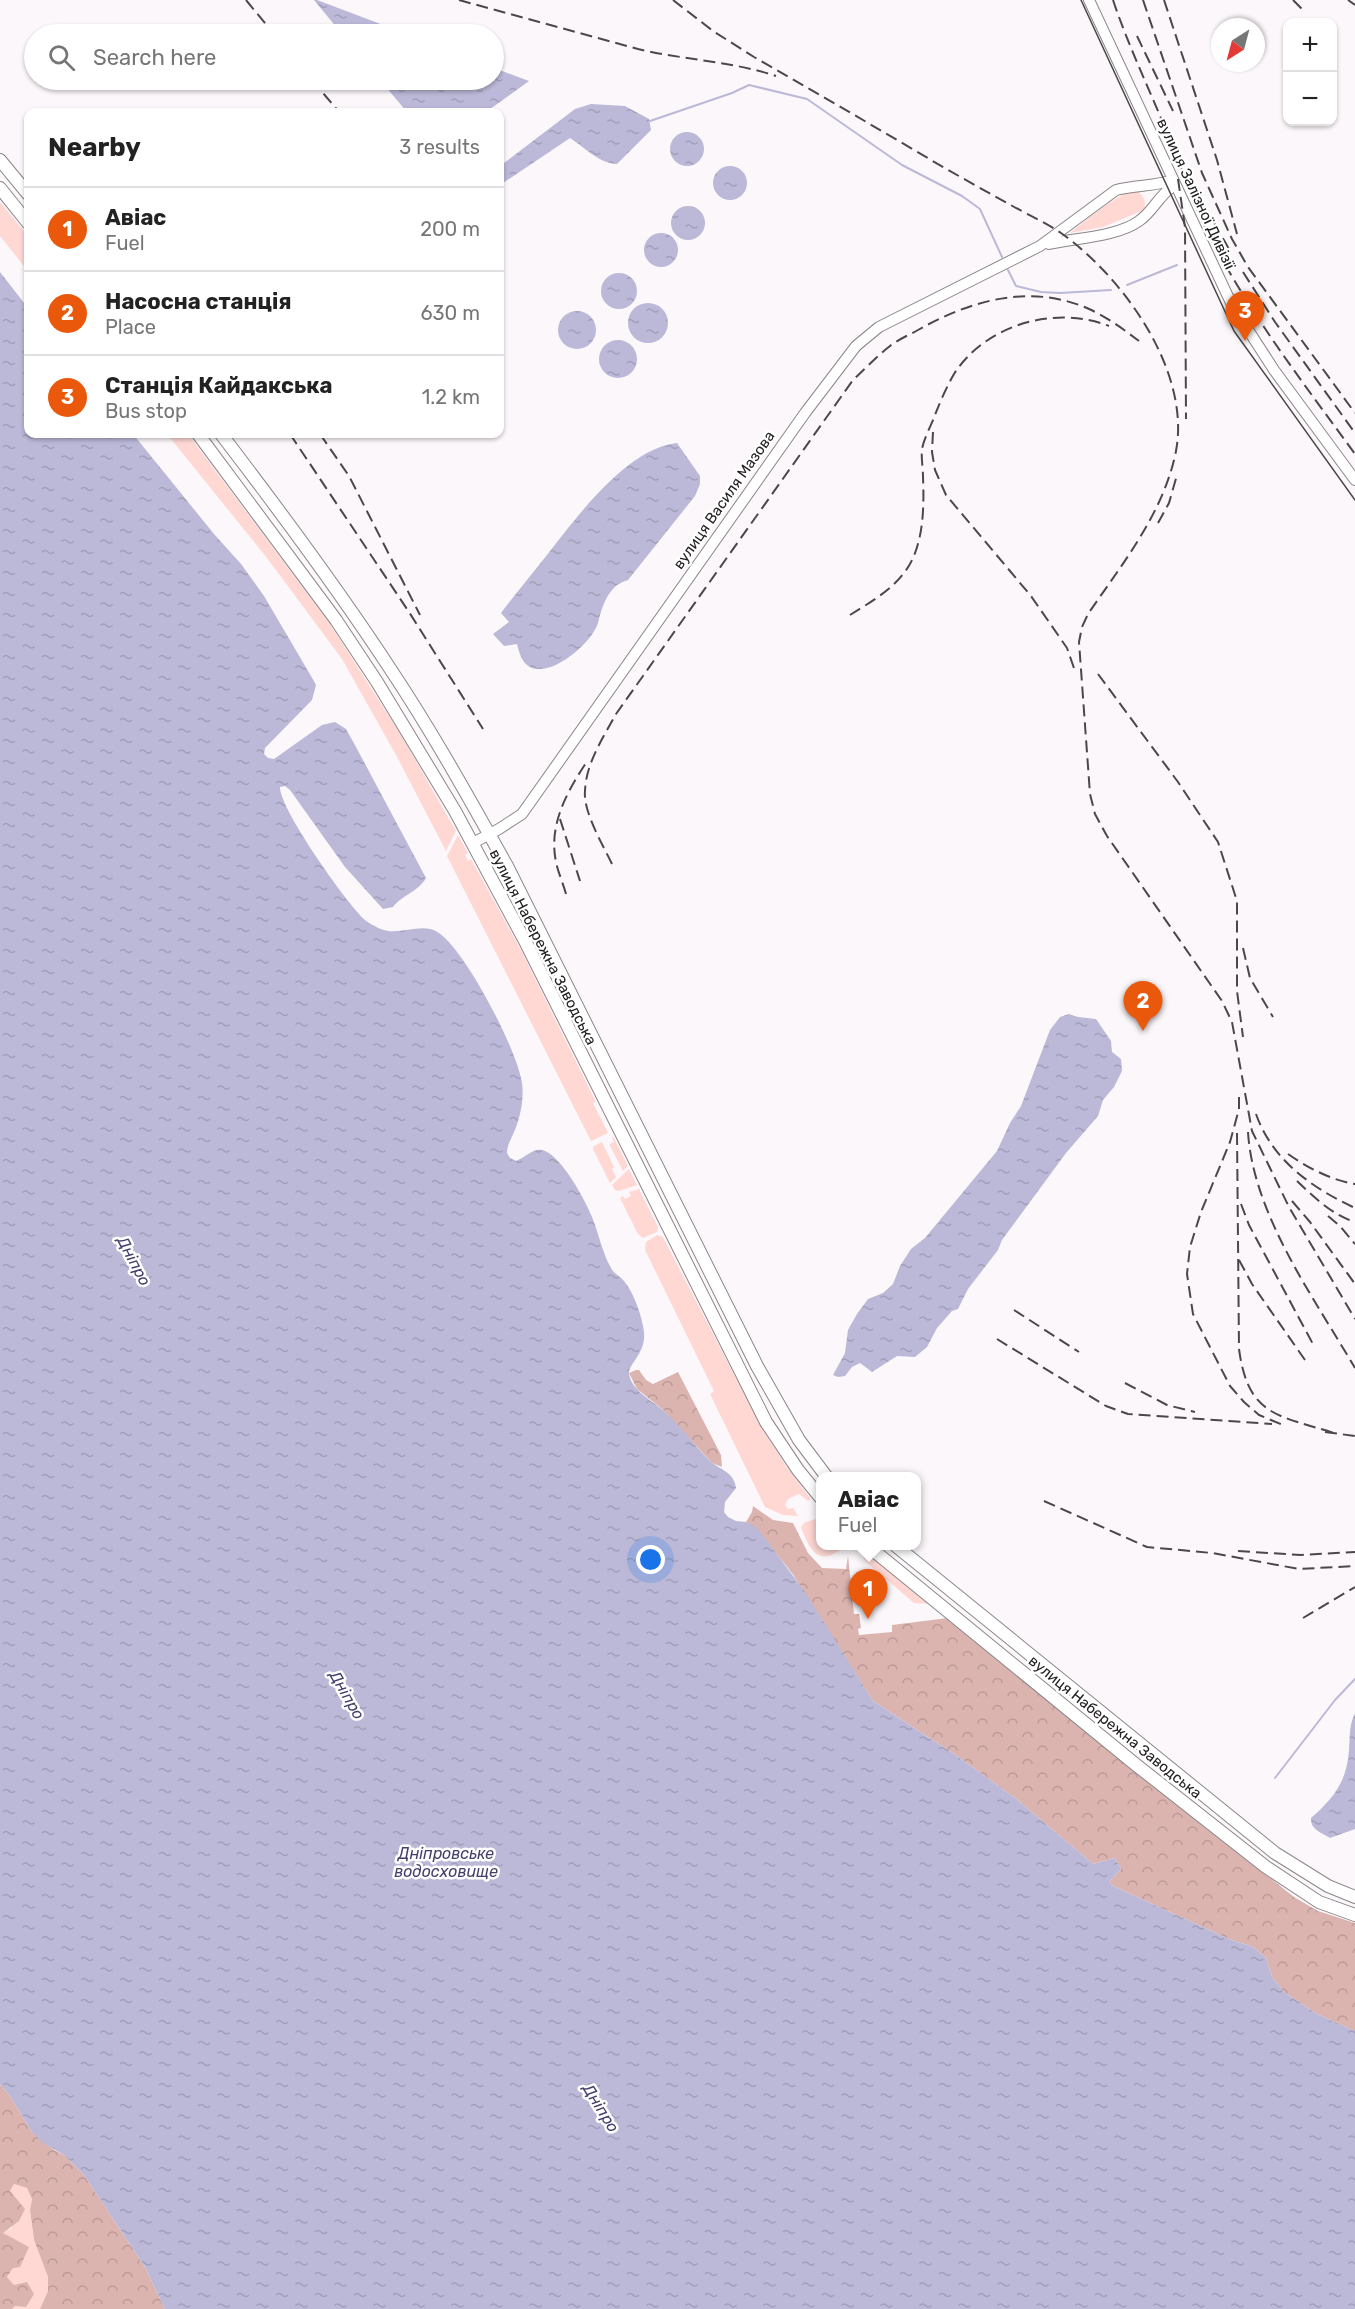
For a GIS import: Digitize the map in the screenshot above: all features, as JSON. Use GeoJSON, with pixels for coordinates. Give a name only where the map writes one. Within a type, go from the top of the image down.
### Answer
{"type":"FeatureCollection","features":[{"type":"Feature","properties":{"kind":"main road"},"geometry":{"type":"LineString","coordinates":[[0,160],[24,189]]}},
{"type":"Feature","properties":{"kind":"main road"},"geometry":{"type":"LineString","coordinates":[[0,188],[24,218]]}},
{"type":"Feature","properties":{"kind":"main road","name":"вулиця Набережна Заводська"},"geometry":{"type":"LineString","coordinates":[[201,438],[342,629],[409,734],[473,843],[766,1422],[798,1470],[816,1492]]}},
{"type":"Feature","properties":{"kind":"main road","name":"вулиця Набережна Заводська"},"geometry":{"type":"LineString","coordinates":[[224,438],[393,672],[489,834],[757,1366],[799,1440],[823,1472]]}},
{"type":"Feature","properties":{"kind":"main road","name":"вулиця Набережна Заводська"},"geometry":{"type":"LineString","coordinates":[[874,1550],[1135,1764],[1266,1867],[1319,1902],[1355,1916]]}},
{"type":"Feature","properties":{"kind":"main road","name":"вулиця Набережна Заводська"},"geometry":{"type":"LineString","coordinates":[[902,1550],[1275,1853],[1328,1886],[1355,1897]]}},
{"type":"Feature","properties":{"kind":"street","name":"вулиця Залізної Дивізії"},"geometry":{"type":"LineString","coordinates":[[1089,0],[1232,305],[1252,338],[1355,480]]}},
{"type":"Feature","properties":{"kind":"street","name":"вулиця Василя Мазова"},"geometry":{"type":"LineString","coordinates":[[1040,246],[1110,232],[1132,225],[1147,214],[1174,182]]}},
{"type":"Feature","properties":{"kind":"street","name":"вулиця Василя Мазова"},"geometry":{"type":"LineString","coordinates":[[473,843],[522,814],[773,457],[856,346],[879,327],[1040,246],[1116,190],[1131,186],[1174,182]]}},
{"type":"Feature","properties":{"kind":"shaded area"},"geometry":{"type":"Polygon","coordinates":[[[1135,189],[1144,198],[1144,210],[1103,227],[1070,233],[1109,203],[1135,189]]]}},
{"type":"Feature","properties":{"kind":"shaded area"},"geometry":{"type":"Polygon","coordinates":[[[0,202],[24,231],[24,266],[0,236],[0,202]]]}},
{"type":"Feature","properties":{"kind":"shaded area"},"geometry":{"type":"Polygon","coordinates":[[[170,438],[191,438],[330,624],[401,735],[456,831],[446,851],[342,659],[267,558],[170,438]]]}},
{"type":"Feature","properties":{"kind":"shaded area"},"geometry":{"type":"Polygon","coordinates":[[[458,835],[468,853],[465,855],[468,861],[471,859],[522,952],[596,1102],[593,1103],[608,1133],[591,1141],[447,856],[458,835]]]}},
{"type":"Feature","properties":{"kind":"shaded area"},"geometry":{"type":"Polygon","coordinates":[[[612,1137],[628,1166],[623,1171],[609,1144],[614,1142],[612,1137]]]}},
{"type":"Feature","properties":{"kind":"shaded area"},"geometry":{"type":"Polygon","coordinates":[[[602,1142],[614,1167],[612,1169],[616,1177],[610,1183],[593,1149],[602,1142]]]}},
{"type":"Feature","properties":{"kind":"shaded area"},"geometry":{"type":"Polygon","coordinates":[[[629,1169],[637,1185],[619,1191],[615,1190],[612,1185],[629,1169]]]}},
{"type":"Feature","properties":{"kind":"shaded area"},"geometry":{"type":"Polygon","coordinates":[[[639,1189],[658,1227],[657,1232],[643,1238],[638,1234],[620,1198],[623,1196],[625,1199],[631,1196],[629,1192],[639,1189]]]}},
{"type":"Feature","properties":{"kind":"shaded area"},"geometry":{"type":"Polygon","coordinates":[[[657,1235],[663,1237],[758,1421],[786,1466],[811,1499],[808,1501],[799,1494],[788,1499],[785,1505],[788,1509],[793,1508],[798,1516],[783,1515],[765,1507],[710,1394],[714,1391],[645,1250],[646,1242],[657,1235]]]}},
{"type":"Feature","properties":{"kind":"shaded area"},"geometry":{"type":"Polygon","coordinates":[[[816,1519],[816,1550],[840,1550],[829,1556],[822,1556],[812,1550],[801,1527],[805,1522],[816,1519]]]}},
{"type":"Feature","properties":{"kind":"shaded area"},"geometry":{"type":"Polygon","coordinates":[[[864,1550],[931,1604],[914,1603],[863,1557],[864,1550]]]}},
{"type":"Feature","properties":{"kind":"shaded area"},"geometry":{"type":"Polygon","coordinates":[[[14,2184],[27,2188],[32,2199],[30,2210],[34,2240],[48,2277],[48,2291],[40,2309],[12,2309],[15,2306],[14,2285],[7,2277],[13,2268],[2,2233],[12,2228],[10,2191],[14,2184]]]}},
{"type":"Feature","properties":{"kind":"green space"},"geometry":{"type":"Polygon","coordinates":[[[639,1370],[646,1380],[653,1384],[678,1372],[721,1455],[722,1467],[712,1463],[662,1409],[637,1389],[629,1373],[639,1370]]]}},
{"type":"Feature","properties":{"kind":"green space"},"geometry":{"type":"Polygon","coordinates":[[[753,1506],[773,1520],[793,1523],[808,1553],[822,1568],[846,1569],[848,1556],[854,1614],[859,1614],[861,1628],[858,1629],[859,1635],[892,1632],[892,1625],[948,1618],[1294,1897],[1318,1911],[1355,1923],[1355,2031],[1317,2014],[1284,1992],[1272,1977],[1266,1958],[1253,1947],[1229,1939],[1113,1886],[1109,1882],[1121,1869],[1115,1858],[1093,1864],[1015,1798],[957,1756],[873,1701],[792,1573],[755,1527],[746,1522],[753,1506]]]}},
{"type":"Feature","properties":{"kind":"green space"},"geometry":{"type":"Polygon","coordinates":[[[0,2084],[32,2132],[64,2155],[84,2175],[145,2267],[165,2309],[40,2309],[48,2291],[48,2277],[34,2240],[30,2210],[32,2199],[27,2188],[14,2184],[10,2191],[25,2209],[19,2221],[3,2233],[29,2247],[20,2267],[13,2268],[7,2277],[14,2285],[27,2282],[34,2294],[26,2307],[15,2306],[12,2309],[0,2309],[0,2084]]]}},
{"type":"Feature","properties":{"kind":"water"},"geometry":{"type":"Polygon","coordinates":[[[314,0],[381,24],[334,24],[314,0]]]}},
{"type":"Feature","properties":{"kind":"water"},"geometry":{"type":"Polygon","coordinates":[[[504,72],[529,81],[492,108],[404,108],[388,90],[504,90],[504,72]]]}},
{"type":"Feature","properties":{"kind":"water"},"geometry":{"type":"Polygon","coordinates":[[[591,104],[625,106],[649,119],[651,130],[617,164],[598,158],[570,138],[504,182],[504,163],[575,109],[591,104]]]}},
{"type":"Feature","properties":{"kind":"water"},"geometry":{"type":"Polygon","coordinates":[[[687,132],[699,137],[704,149],[699,161],[687,166],[675,161],[670,149],[675,137],[687,132]]]}},
{"type":"Feature","properties":{"kind":"water"},"geometry":{"type":"Polygon","coordinates":[[[730,166],[742,171],[747,183],[742,195],[730,200],[718,195],[713,183],[718,171],[730,166]]]}},
{"type":"Feature","properties":{"kind":"water"},"geometry":{"type":"Polygon","coordinates":[[[688,206],[700,211],[705,223],[700,235],[688,240],[676,235],[671,223],[676,211],[688,206]]]}},
{"type":"Feature","properties":{"kind":"water"},"geometry":{"type":"Polygon","coordinates":[[[661,233],[673,238],[678,250],[673,262],[661,267],[649,262],[644,250],[649,238],[661,233]]]}},
{"type":"Feature","properties":{"kind":"water","name":"Дніпровське водосховище"},"geometry":{"type":"Polygon","coordinates":[[[0,272],[24,303],[24,438],[136,438],[241,564],[264,596],[316,685],[312,700],[265,748],[264,754],[274,759],[322,725],[335,722],[346,729],[426,878],[423,883],[393,907],[383,909],[345,867],[290,790],[285,786],[280,787],[290,814],[330,876],[365,920],[388,931],[425,928],[439,933],[463,960],[476,980],[511,1048],[522,1083],[521,1111],[507,1153],[516,1161],[534,1151],[545,1151],[566,1170],[592,1217],[612,1270],[624,1281],[637,1305],[644,1339],[640,1352],[630,1369],[630,1378],[645,1397],[666,1413],[709,1460],[726,1471],[735,1482],[736,1488],[725,1502],[724,1512],[736,1521],[755,1526],[765,1538],[805,1592],[873,1701],[957,1756],[1015,1798],[1093,1864],[1115,1858],[1121,1869],[1109,1882],[1113,1886],[1229,1939],[1253,1947],[1266,1958],[1272,1977],[1284,1992],[1317,2014],[1355,2031],[1355,2309],[165,2309],[145,2267],[84,2175],[64,2155],[43,2143],[32,2132],[0,2084],[0,272]]]}},
{"type":"Feature","properties":{"kind":"water"},"geometry":{"type":"Polygon","coordinates":[[[619,273],[632,278],[637,291],[632,304],[619,309],[606,304],[601,291],[606,278],[619,273]]]}},
{"type":"Feature","properties":{"kind":"water"},"geometry":{"type":"Polygon","coordinates":[[[648,303],[662,309],[668,323],[662,337],[648,343],[634,337],[628,323],[634,309],[648,303]]]}},
{"type":"Feature","properties":{"kind":"water"},"geometry":{"type":"Polygon","coordinates":[[[577,311],[591,316],[596,330],[591,344],[577,349],[563,344],[558,330],[563,316],[577,311]]]}},
{"type":"Feature","properties":{"kind":"water"},"geometry":{"type":"Polygon","coordinates":[[[618,340],[632,345],[637,359],[632,373],[618,378],[604,373],[599,359],[604,345],[618,340]]]}},
{"type":"Feature","properties":{"kind":"water"},"geometry":{"type":"Polygon","coordinates":[[[677,443],[700,476],[700,484],[695,496],[628,580],[618,584],[610,593],[603,605],[595,630],[582,646],[556,665],[539,669],[530,667],[521,657],[517,644],[504,646],[493,634],[509,622],[501,613],[604,487],[640,457],[658,448],[677,443]]]}},
{"type":"Feature","properties":{"kind":"water"},"geometry":{"type":"Polygon","coordinates":[[[1069,1014],[1096,1019],[1111,1041],[1112,1052],[1121,1059],[1122,1071],[1114,1087],[1103,1100],[1098,1116],[1066,1153],[968,1289],[958,1309],[952,1311],[937,1328],[927,1347],[915,1357],[897,1356],[872,1372],[860,1363],[852,1367],[845,1376],[833,1375],[845,1353],[848,1330],[857,1314],[868,1299],[883,1293],[893,1284],[900,1266],[911,1249],[925,1238],[997,1151],[1021,1106],[1050,1030],[1060,1017],[1069,1014]]]}},
{"type":"Feature","properties":{"kind":"water"},"geometry":{"type":"Polygon","coordinates":[[[1355,1713],[1355,1829],[1330,1838],[1314,1828],[1311,1818],[1333,1796],[1342,1780],[1348,1761],[1351,1727],[1355,1713]]]}},
{"type":"Feature","properties":{"kind":"waterway"},"geometry":{"type":"LineString","coordinates":[[650,121],[749,85],[807,99],[902,165],[962,196],[980,209],[1002,257]]}},
{"type":"Feature","properties":{"kind":"waterway"},"geometry":{"type":"LineString","coordinates":[[1127,285],[1177,265]]}},
{"type":"Feature","properties":{"kind":"waterway"},"geometry":{"type":"LineString","coordinates":[[1008,270],[1016,286],[1041,292],[1111,290]]}},
{"type":"Feature","properties":{"kind":"waterway"},"geometry":{"type":"LineString","coordinates":[[1275,1778],[1335,1700],[1355,1679]]}},
{"type":"Feature","properties":{"kind":"tram line"},"geometry":{"type":"LineString","coordinates":[[1081,0],[1234,331],[1355,500]]}},
{"type":"Feature","properties":{"kind":"railway"},"geometry":{"type":"LineString","coordinates":[[246,0],[266,24]]}},
{"type":"Feature","properties":{"kind":"railway"},"geometry":{"type":"LineString","coordinates":[[459,0],[638,49],[742,67],[776,76]]}},
{"type":"Feature","properties":{"kind":"railway"},"geometry":{"type":"LineString","coordinates":[[673,0],[713,31],[754,57],[1061,233],[1107,274],[1129,300],[1163,358],[1173,389],[1178,420],[1176,451],[1170,473],[1162,495],[1141,536],[1088,614],[1079,642],[1090,794],[1095,814],[1107,836],[1222,1001],[1232,1022],[1252,1131],[1289,1207],[1355,1319]]}},
{"type":"Feature","properties":{"kind":"railway"},"geometry":{"type":"LineString","coordinates":[[1113,0],[1130,47],[1210,237],[1260,321],[1355,454]]}},
{"type":"Feature","properties":{"kind":"railway"},"geometry":{"type":"LineString","coordinates":[[1143,0],[1202,173],[1232,239],[1248,267],[1355,413]]}},
{"type":"Feature","properties":{"kind":"railway"},"geometry":{"type":"LineString","coordinates":[[1164,0],[1217,160],[1237,234]]}},
{"type":"Feature","properties":{"kind":"railway"},"geometry":{"type":"LineString","coordinates":[[1293,0],[1305,12]]}},
{"type":"Feature","properties":{"kind":"railway"},"geometry":{"type":"LineString","coordinates":[[1348,0],[1355,5]]}},
{"type":"Feature","properties":{"kind":"railway"},"geometry":{"type":"LineString","coordinates":[[1137,36],[1173,111]]}},
{"type":"Feature","properties":{"kind":"railway"},"geometry":{"type":"LineString","coordinates":[[320,90],[336,108]]}},
{"type":"Feature","properties":{"kind":"railway"},"geometry":{"type":"LineString","coordinates":[[1178,179],[1185,227],[1186,419]]}},
{"type":"Feature","properties":{"kind":"railway"},"geometry":{"type":"LineString","coordinates":[[1205,207],[1229,249]]}},
{"type":"Feature","properties":{"kind":"railway"},"geometry":{"type":"LineString","coordinates":[[1243,272],[1275,322],[1355,433]]}},
{"type":"Feature","properties":{"kind":"railway"},"geometry":{"type":"LineString","coordinates":[[612,864],[594,828],[585,799],[588,771],[596,751],[616,714],[853,380],[900,339],[959,310],[1002,298],[1045,297],[1067,301],[1102,316],[1139,341]]}},
{"type":"Feature","properties":{"kind":"railway"},"geometry":{"type":"LineString","coordinates":[[850,615],[894,584],[908,568],[913,558],[922,518],[923,445],[954,374],[968,357],[984,342],[1024,323],[1067,318],[1088,320],[1109,326]]}},
{"type":"Feature","properties":{"kind":"railway"},"geometry":{"type":"LineString","coordinates":[[933,432],[932,452],[935,470],[946,495],[1031,596],[1067,648],[1075,671]]}},
{"type":"Feature","properties":{"kind":"railway"},"geometry":{"type":"LineString","coordinates":[[293,438],[409,612],[483,729]]}},
{"type":"Feature","properties":{"kind":"railway"},"geometry":{"type":"LineString","coordinates":[[323,438],[349,476],[420,615]]}},
{"type":"Feature","properties":{"kind":"railway"},"geometry":{"type":"LineString","coordinates":[[1158,523],[1169,503],[1177,475]]}},
{"type":"Feature","properties":{"kind":"railway"},"geometry":{"type":"LineString","coordinates":[[1098,674],[1178,782],[1218,842],[1237,901],[1237,991],[1243,1037]]}},
{"type":"Feature","properties":{"kind":"railway"},"geometry":{"type":"LineString","coordinates":[[566,894],[554,848],[557,821],[573,783],[588,760]]}},
{"type":"Feature","properties":{"kind":"railway"},"geometry":{"type":"LineString","coordinates":[[560,819],[580,881]]}},
{"type":"Feature","properties":{"kind":"railway"},"geometry":{"type":"LineString","coordinates":[[1243,948],[1250,978],[1273,1017]]}},
{"type":"Feature","properties":{"kind":"railway"},"geometry":{"type":"LineString","coordinates":[[1239,1097],[1239,1109],[1230,1142],[1201,1212],[1190,1247],[1187,1274],[1193,1314],[1230,1386],[1259,1415],[1283,1425]]}},
{"type":"Feature","properties":{"kind":"railway"},"geometry":{"type":"LineString","coordinates":[[1256,1114],[1272,1145],[1295,1171],[1309,1182],[1355,1208]]}},
{"type":"Feature","properties":{"kind":"railway"},"geometry":{"type":"LineString","coordinates":[[1248,1132],[1252,1163],[1273,1224],[1304,1284],[1355,1368]]}},
{"type":"Feature","properties":{"kind":"railway"},"geometry":{"type":"LineString","coordinates":[[1237,1133],[1239,1349],[1243,1371],[1250,1388],[1268,1409],[1296,1422],[1334,1433]]}},
{"type":"Feature","properties":{"kind":"railway"},"geometry":{"type":"LineString","coordinates":[[1288,1154],[1320,1173],[1355,1184]]}},
{"type":"Feature","properties":{"kind":"railway"},"geometry":{"type":"LineString","coordinates":[[1297,1181],[1331,1210],[1355,1222]]}},
{"type":"Feature","properties":{"kind":"railway"},"geometry":{"type":"LineString","coordinates":[[1292,1201],[1355,1284]]}},
{"type":"Feature","properties":{"kind":"railway"},"geometry":{"type":"LineString","coordinates":[[1241,1204],[1249,1225],[1314,1346]]}},
{"type":"Feature","properties":{"kind":"railway"},"geometry":{"type":"LineString","coordinates":[[1328,1216],[1355,1244]]}},
{"type":"Feature","properties":{"kind":"railway"},"geometry":{"type":"LineString","coordinates":[[1239,1260],[1252,1284],[1305,1360]]}},
{"type":"Feature","properties":{"kind":"railway"},"geometry":{"type":"LineString","coordinates":[[1014,1310],[1079,1352]]}},
{"type":"Feature","properties":{"kind":"railway"},"geometry":{"type":"LineString","coordinates":[[997,1339],[1106,1406],[1128,1414],[1272,1424]]}},
{"type":"Feature","properties":{"kind":"railway"},"geometry":{"type":"LineString","coordinates":[[1125,1383],[1167,1405],[1195,1412]]}},
{"type":"Feature","properties":{"kind":"railway"},"geometry":{"type":"LineString","coordinates":[[1325,1432],[1355,1436]]}},
{"type":"Feature","properties":{"kind":"railway"},"geometry":{"type":"LineString","coordinates":[[1044,1501],[1147,1547],[1212,1553],[1299,1569],[1355,1566]]}},
{"type":"Feature","properties":{"kind":"railway"},"geometry":{"type":"LineString","coordinates":[[1238,1551],[1301,1555],[1355,1552]]}},
{"type":"Feature","properties":{"kind":"railway"},"geometry":{"type":"LineString","coordinates":[[1303,1618],[1355,1587]]}},
{"type":"Feature","properties":{"kind":"place","name":"Станція Кайдакська"},"geometry":{"type":"Point","coordinates":[1245,341]}},
{"type":"Feature","properties":{"kind":"place","name":"Насосна станція"},"geometry":{"type":"Point","coordinates":[1143,1031]}},
{"type":"Feature","properties":{"kind":"place","name":"Авіас"},"geometry":{"type":"Point","coordinates":[868,1619]}},
{"type":"Feature","properties":{"kind":"water label","name":"Дніпро"},"geometry":{"type":"Point","coordinates":[134,1261]}},
{"type":"Feature","properties":{"kind":"water label","name":"Дніпро"},"geometry":{"type":"Point","coordinates":[347,1695]}},
{"type":"Feature","properties":{"kind":"water label","name":"Дніпро"},"geometry":{"type":"Point","coordinates":[601,2108]}}]}
